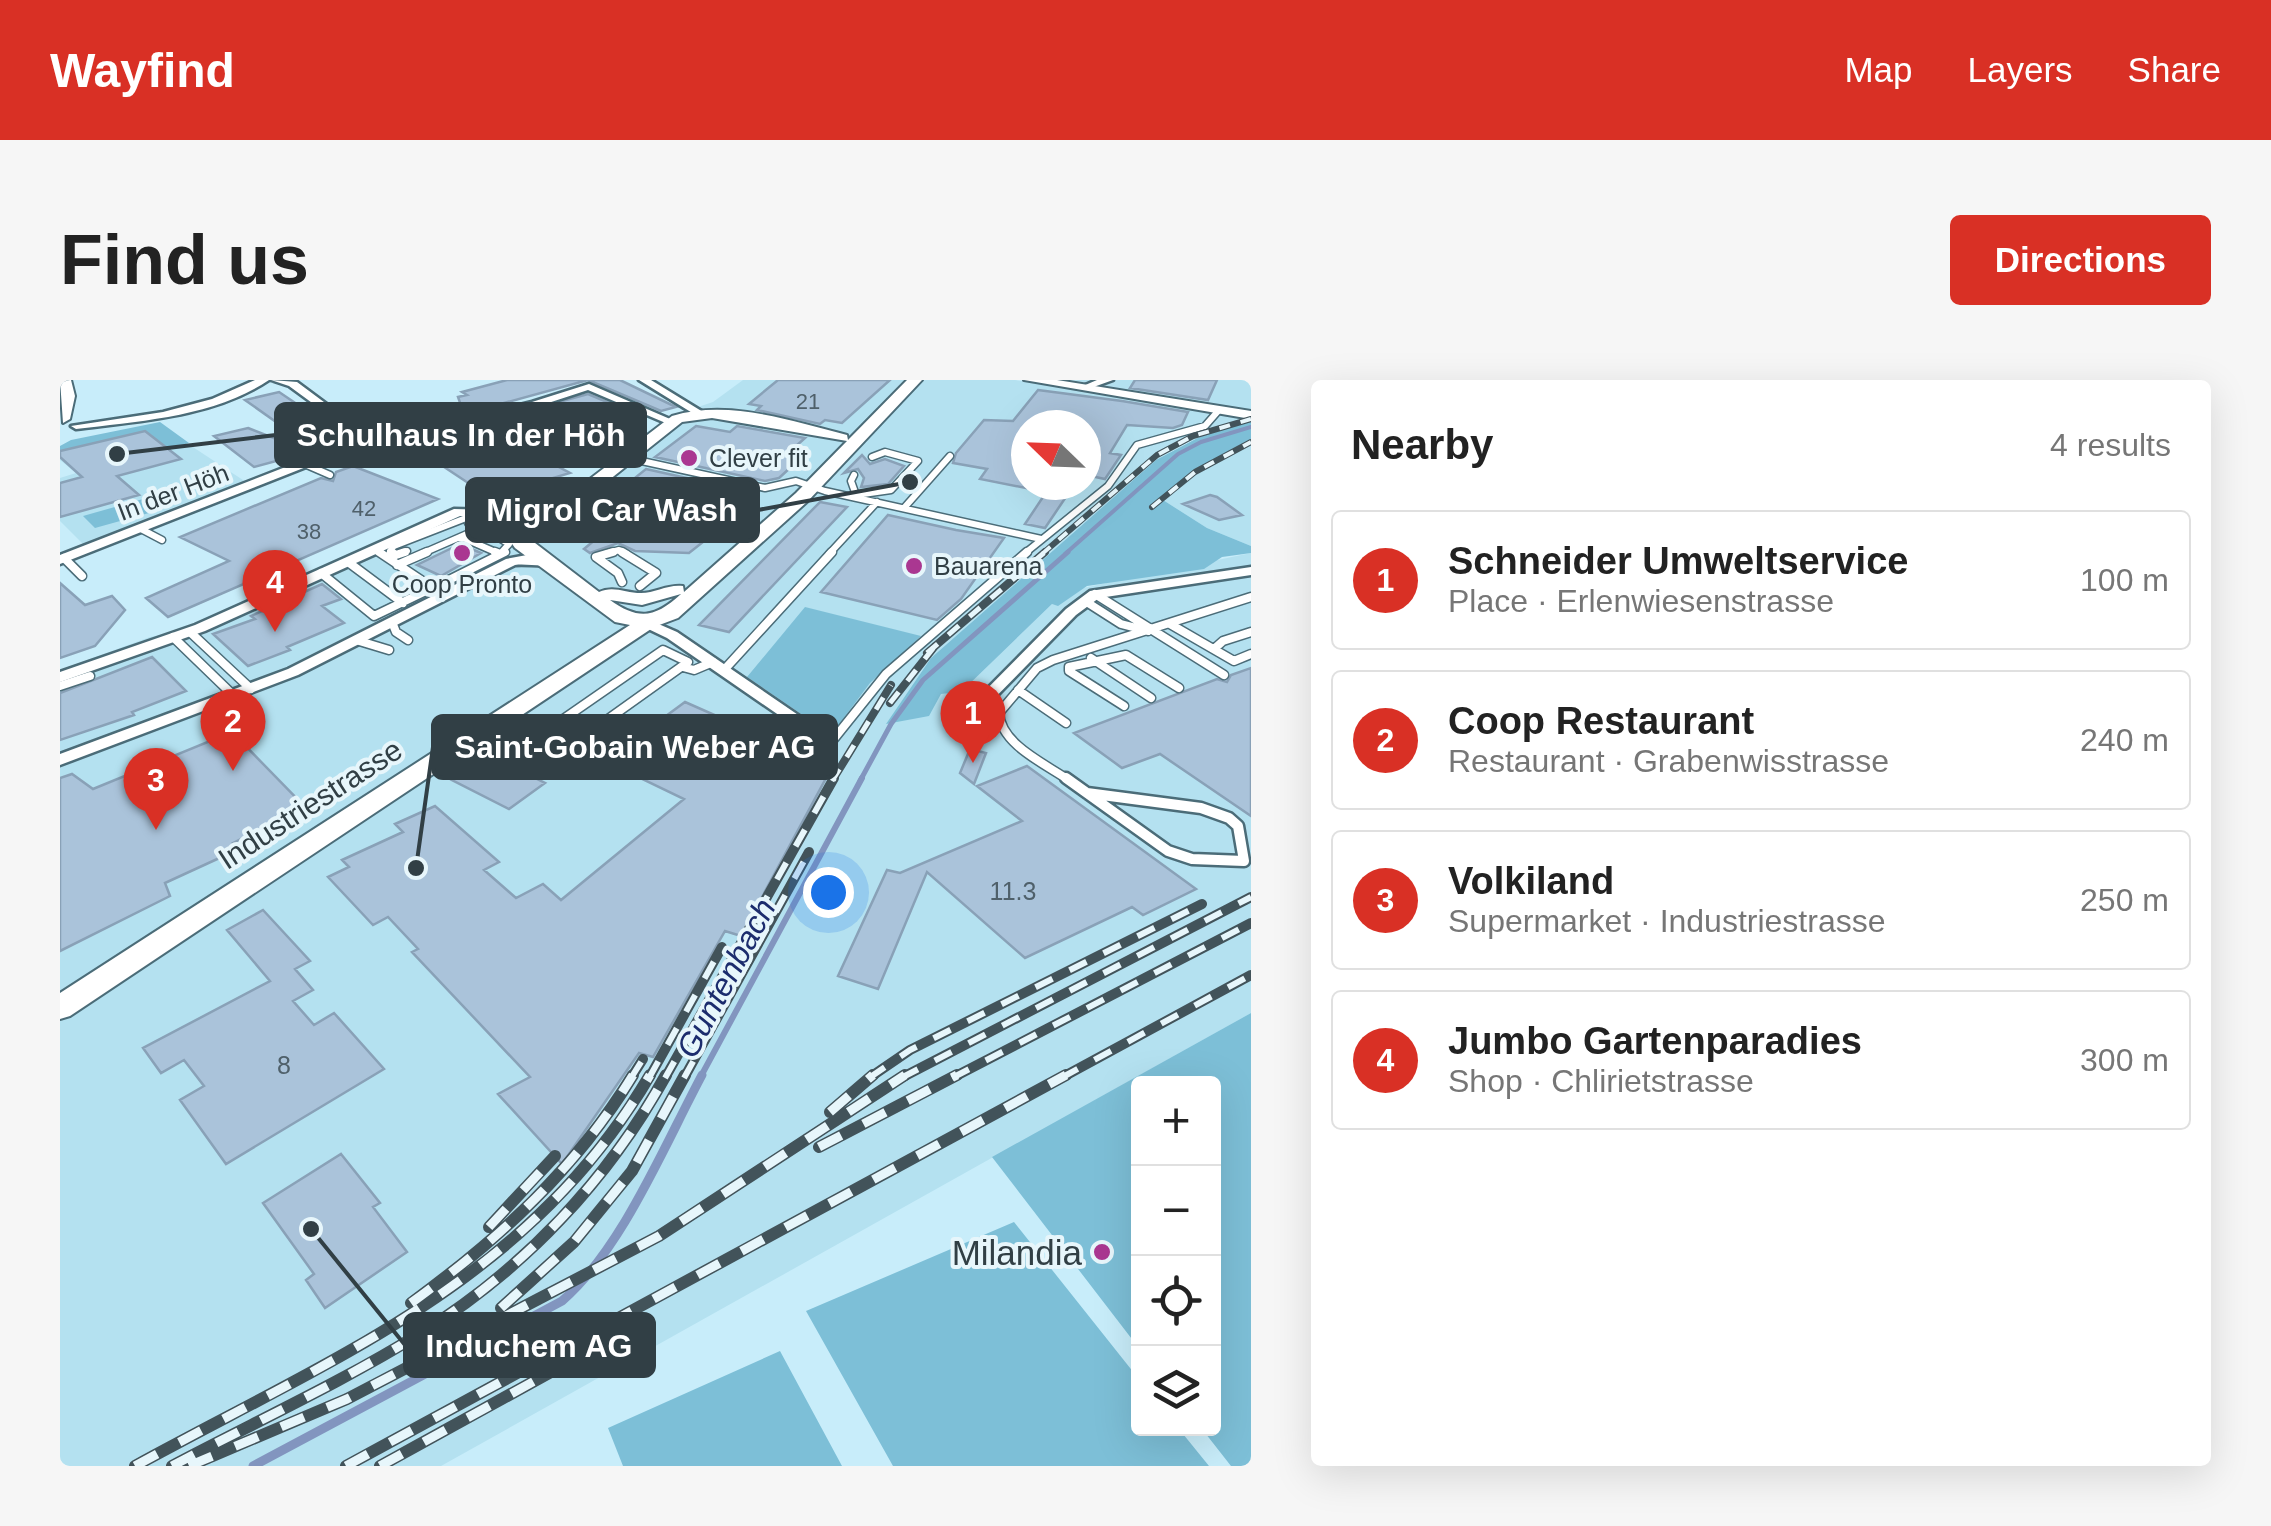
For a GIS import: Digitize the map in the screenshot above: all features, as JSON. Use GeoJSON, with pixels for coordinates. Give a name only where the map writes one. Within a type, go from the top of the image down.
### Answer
{"type":"FeatureCollection","features":[{"type":"Feature","properties":{"kind":"main road"},"geometry":{"type":"LineString","coordinates":[[64,380],[68,403],[65,424]]}},
{"type":"Feature","properties":{"kind":"main road","name":"Industriestrasse"},"geometry":{"type":"LineString","coordinates":[[646,623],[654,609],[803,484],[842,438],[902,380]]}},
{"type":"Feature","properties":{"kind":"main road","name":"Industriestrasse"},"geometry":{"type":"LineString","coordinates":[[60,1008],[646,623],[671,614],[915,380]]}},
{"type":"Feature","properties":{"kind":"main road"},"geometry":{"type":"LineString","coordinates":[[1031,380],[1128,395]]}},
{"type":"Feature","properties":{"kind":"main road"},"geometry":{"type":"LineString","coordinates":[[1062,383],[1251,415]]}},
{"type":"Feature","properties":{"kind":"main road"},"geometry":{"type":"LineString","coordinates":[[512,532],[554,515],[636,460],[672,422],[698,412],[737,414],[842,438]]}},
{"type":"Feature","properties":{"kind":"main road"},"geometry":{"type":"LineString","coordinates":[[512,532],[622,618],[646,623]]}},
{"type":"Feature","properties":{"kind":"main road"},"geometry":{"type":"LineString","coordinates":[[534,548],[642,598],[676,590]]}},
{"type":"Feature","properties":{"kind":"main road"},"geometry":{"type":"LineString","coordinates":[[615,588],[646,623]]}},
{"type":"Feature","properties":{"kind":"street"},"geometry":{"type":"LineString","coordinates":[[65,424],[164,416],[216,401],[264,380],[274,380],[294,384],[365,435],[366,440]]}},
{"type":"Feature","properties":{"kind":"street"},"geometry":{"type":"LineString","coordinates":[[644,380],[698,412]]}},
{"type":"Feature","properties":{"kind":"street"},"geometry":{"type":"LineString","coordinates":[[1088,386],[1108,380]]}},
{"type":"Feature","properties":{"kind":"street"},"geometry":{"type":"LineString","coordinates":[[590,383],[672,422]]}},
{"type":"Feature","properties":{"kind":"street","name":"In der Höh"},"geometry":{"type":"LineString","coordinates":[[62,559],[366,440],[385,440],[505,412],[590,383]]}},
{"type":"Feature","properties":{"kind":"street"},"geometry":{"type":"LineString","coordinates":[[60,678],[190,632],[458,512],[488,513],[512,532]]}},
{"type":"Feature","properties":{"kind":"street"},"geometry":{"type":"LineString","coordinates":[[60,760],[251,689],[392,622],[431,593],[504,561],[550,562]]}},
{"type":"Feature","properties":{"kind":"street"},"geometry":{"type":"LineString","coordinates":[[971,713],[1090,597],[1251,571]]}},
{"type":"Feature","properties":{"kind":"street"},"geometry":{"type":"LineString","coordinates":[[646,623],[826,737]]}},
{"type":"Feature","properties":{"kind":"lane"},"geometry":{"type":"LineString","coordinates":[[826,737],[886,674],[1108,486],[1138,446],[1205,426],[1219,410]]}},
{"type":"Feature","properties":{"kind":"lane"},"geometry":{"type":"LineString","coordinates":[[856,495],[892,490],[918,466],[916,458],[885,452],[872,457]]}},
{"type":"Feature","properties":{"kind":"lane"},"geometry":{"type":"LineString","coordinates":[[904,508],[950,456]]}},
{"type":"Feature","properties":{"kind":"lane"},"geometry":{"type":"LineString","coordinates":[[636,460],[765,488],[803,484],[1041,539]]}},
{"type":"Feature","properties":{"kind":"lane"},"geometry":{"type":"LineString","coordinates":[[307,465],[330,474]]}},
{"type":"Feature","properties":{"kind":"lane"},"geometry":{"type":"LineString","coordinates":[[854,476],[850,481],[856,495]]}},
{"type":"Feature","properties":{"kind":"lane"},"geometry":{"type":"LineString","coordinates":[[856,495],[898,496]]}},
{"type":"Feature","properties":{"kind":"lane"},"geometry":{"type":"LineString","coordinates":[[683,667],[694,670],[718,666],[878,502]]}},
{"type":"Feature","properties":{"kind":"lane"},"geometry":{"type":"LineString","coordinates":[[406,551],[390,551],[466,518],[509,544],[504,561]]}},
{"type":"Feature","properties":{"kind":"lane"},"geometry":{"type":"LineString","coordinates":[[397,565],[476,530],[474,524],[462,525]]}},
{"type":"Feature","properties":{"kind":"lane"},"geometry":{"type":"LineString","coordinates":[[141,529],[162,540]]}},
{"type":"Feature","properties":{"kind":"lane"},"geometry":{"type":"LineString","coordinates":[[461,537],[504,561]]}},
{"type":"Feature","properties":{"kind":"lane"},"geometry":{"type":"LineString","coordinates":[[321,574],[374,616],[431,593],[469,570],[534,548]]}},
{"type":"Feature","properties":{"kind":"lane"},"geometry":{"type":"LineString","coordinates":[[375,550],[431,593]]}},
{"type":"Feature","properties":{"kind":"lane"},"geometry":{"type":"LineString","coordinates":[[615,588],[618,573],[596,557],[618,550],[652,567],[656,573],[640,586]]}},
{"type":"Feature","properties":{"kind":"lane"},"geometry":{"type":"LineString","coordinates":[[62,559],[82,576]]}},
{"type":"Feature","properties":{"kind":"lane"},"geometry":{"type":"LineString","coordinates":[[469,570],[504,561]]}},
{"type":"Feature","properties":{"kind":"lane"},"geometry":{"type":"LineString","coordinates":[[348,562],[403,603]]}},
{"type":"Feature","properties":{"kind":"lane"},"geometry":{"type":"LineString","coordinates":[[1086,793],[1190,807],[1230,818],[1244,838],[1248,861],[1192,860],[1168,851],[1086,793],[1008,736],[1000,726],[999,713],[1037,668],[1251,596]]}},
{"type":"Feature","properties":{"kind":"lane"},"geometry":{"type":"LineString","coordinates":[[1090,597],[1121,624],[1148,631],[1224,675]]}},
{"type":"Feature","properties":{"kind":"lane"},"geometry":{"type":"LineString","coordinates":[[392,622],[396,632],[408,640]]}},
{"type":"Feature","properties":{"kind":"lane"},"geometry":{"type":"LineString","coordinates":[[1170,624],[1234,660],[1251,654]]}},
{"type":"Feature","properties":{"kind":"lane"},"geometry":{"type":"LineString","coordinates":[[190,632],[251,689]]}},
{"type":"Feature","properties":{"kind":"lane"},"geometry":{"type":"LineString","coordinates":[[1214,650],[1223,641],[1251,632]]}},
{"type":"Feature","properties":{"kind":"lane"},"geometry":{"type":"LineString","coordinates":[[174,638],[234,696]]}},
{"type":"Feature","properties":{"kind":"lane"},"geometry":{"type":"LineString","coordinates":[[356,640],[375,642],[389,650]]}},
{"type":"Feature","properties":{"kind":"lane"},"geometry":{"type":"LineString","coordinates":[[663,650],[688,662],[683,667],[576,742],[549,729],[663,650]]}},
{"type":"Feature","properties":{"kind":"lane"},"geometry":{"type":"LineString","coordinates":[[1083,651],[1151,698]]}},
{"type":"Feature","properties":{"kind":"lane"},"geometry":{"type":"LineString","coordinates":[[1124,706],[1069,667],[1126,655],[1179,688]]}},
{"type":"Feature","properties":{"kind":"lane"},"geometry":{"type":"LineString","coordinates":[[60,686],[90,676]]}},
{"type":"Feature","properties":{"kind":"lane"},"geometry":{"type":"LineString","coordinates":[[1018,690],[1066,723]]}},
{"type":"Feature","properties":{"kind":"shaded area"},"geometry":{"type":"Polygon","coordinates":[[[743,380],[1015,380],[1251,419],[1190,441],[1156,460],[931,658],[887,723],[916,716],[941,694],[961,692],[1052,604],[1058,605],[1078,589],[1251,553],[1251,1013],[1138,1076],[1131,1076],[1131,1080],[441,1466],[60,1466],[60,670],[150,637],[200,628],[474,510],[512,531],[543,521],[743,380]]]}},
{"type":"Feature","properties":{"kind":"shaded area"},"geometry":{"type":"Polygon","coordinates":[[[1073,380],[1251,380],[1251,413],[1110,388],[1073,380]]]}},
{"type":"Feature","properties":{"kind":"shaded area"},"geometry":{"type":"Polygon","coordinates":[[[1251,421],[1251,442],[1195,472],[1163,500],[1207,528],[1251,546],[1251,553],[1222,557],[1204,569],[1087,586],[1058,606],[1052,604],[961,692],[941,694],[929,716],[886,724],[931,658],[1156,460],[1207,433],[1251,421]]]}},
{"type":"Feature","properties":{"kind":"shaded area"},"geometry":{"type":"Polygon","coordinates":[[[160,422],[189,443],[168,449],[144,431],[60,451],[60,446],[71,440],[160,422]]]}},
{"type":"Feature","properties":{"kind":"shaded area"},"geometry":{"type":"Polygon","coordinates":[[[161,426],[249,484],[86,547],[60,521],[60,478],[76,473],[60,460],[60,450],[161,426]]]}},
{"type":"Feature","properties":{"kind":"shaded area"},"geometry":{"type":"Polygon","coordinates":[[[1251,442],[1251,546],[1207,528],[1163,500],[1195,472],[1251,442]]]}},
{"type":"Feature","properties":{"kind":"shaded area"},"geometry":{"type":"Polygon","coordinates":[[[143,499],[156,511],[95,528],[83,516],[143,499]]]}},
{"type":"Feature","properties":{"kind":"shaded area"},"geometry":{"type":"Polygon","coordinates":[[[805,607],[921,636],[870,683],[834,731],[826,731],[747,677],[805,607]]]}},
{"type":"Feature","properties":{"kind":"shaded area","name":"Milandia"},"geometry":{"type":"Polygon","coordinates":[[[1251,1013],[1251,1466],[1231,1466],[1207,1436],[1221,1436],[1221,1076],[1138,1076],[1251,1013]]]}},
{"type":"Feature","properties":{"kind":"shaded area","name":"Milandia"},"geometry":{"type":"Polygon","coordinates":[[[1131,1080],[1131,1338],[992,1157],[1131,1080]]]}},
{"type":"Feature","properties":{"kind":"shaded area"},"geometry":{"type":"Polygon","coordinates":[[[1014,1222],[1131,1369],[1131,1436],[1185,1436],[1209,1466],[893,1466],[806,1311],[1014,1222]]]}},
{"type":"Feature","properties":{"kind":"shaded area"},"geometry":{"type":"Polygon","coordinates":[[[780,1351],[842,1466],[623,1466],[608,1428],[780,1351]]]}},
{"type":"Feature","properties":{"kind":"building"},"geometry":{"type":"Polygon","coordinates":[[[507,380],[588,380],[464,414],[458,397],[467,395],[462,392],[507,380]]]}},
{"type":"Feature","properties":{"kind":"building"},"geometry":{"type":"Polygon","coordinates":[[[588,380],[620,380],[676,407],[661,411],[588,380]]]}},
{"type":"Feature","properties":{"kind":"building"},"geometry":{"type":"Polygon","coordinates":[[[778,380],[890,380],[842,423],[825,420],[820,424],[757,410],[761,406],[749,404],[778,380]]]}},
{"type":"Feature","properties":{"kind":"building"},"geometry":{"type":"Polygon","coordinates":[[[1135,380],[1217,380],[1208,400],[1130,388],[1135,380]]]}},
{"type":"Feature","properties":{"kind":"building"},"geometry":{"type":"Polygon","coordinates":[[[1038,390],[1188,412],[1182,425],[1173,428],[1127,425],[1110,453],[1121,455],[1105,479],[1101,478],[1101,410],[1022,410],[1038,390]]]}},
{"type":"Feature","properties":{"kind":"building"},"geometry":{"type":"Polygon","coordinates":[[[279,392],[342,436],[307,444],[245,400],[279,392]]]}},
{"type":"Feature","properties":{"kind":"building"},"geometry":{"type":"Polygon","coordinates":[[[588,394],[612,404],[558,414],[617,444],[606,453],[559,467],[570,473],[523,487],[557,490],[527,512],[512,512],[408,443],[588,394]]]}},
{"type":"Feature","properties":{"kind":"building"},"geometry":{"type":"Polygon","coordinates":[[[984,420],[1011,421],[1011,485],[980,479],[987,469],[953,463],[956,453],[984,420]]]}},
{"type":"Feature","properties":{"kind":"building"},"geometry":{"type":"Polygon","coordinates":[[[696,426],[730,432],[737,426],[805,438],[787,454],[802,457],[779,478],[765,481],[655,457],[696,426]]]}},
{"type":"Feature","properties":{"kind":"building"},"geometry":{"type":"Polygon","coordinates":[[[248,428],[297,447],[282,451],[291,457],[254,467],[214,436],[248,428]]]}},
{"type":"Feature","properties":{"kind":"building"},"geometry":{"type":"Polygon","coordinates":[[[145,431],[181,459],[117,476],[139,495],[60,517],[60,483],[82,477],[60,457],[60,451],[145,431]]]}},
{"type":"Feature","properties":{"kind":"building"},"geometry":{"type":"Polygon","coordinates":[[[862,455],[870,464],[885,459],[904,466],[888,484],[861,487],[864,478],[858,469],[844,473],[862,455]]]}},
{"type":"Feature","properties":{"kind":"building"},"geometry":{"type":"Polygon","coordinates":[[[353,466],[438,499],[168,617],[146,598],[229,561],[180,537],[321,478],[333,481],[336,472],[353,466]]]}},
{"type":"Feature","properties":{"kind":"building"},"geometry":{"type":"Polygon","coordinates":[[[646,469],[745,491],[706,525],[713,534],[689,553],[635,551],[618,543],[590,553],[584,549],[596,539],[561,522],[585,504],[603,507],[608,493],[615,494],[618,486],[625,486],[646,469]]]}},
{"type":"Feature","properties":{"kind":"building"},"geometry":{"type":"Polygon","coordinates":[[[1210,495],[1242,515],[1219,520],[1183,504],[1210,495]]]}},
{"type":"Feature","properties":{"kind":"building"},"geometry":{"type":"Polygon","coordinates":[[[1041,500],[1064,500],[1045,528],[1025,524],[1041,500]]]}},
{"type":"Feature","properties":{"kind":"building"},"geometry":{"type":"Polygon","coordinates":[[[820,502],[847,507],[729,632],[699,625],[820,502]]]}},
{"type":"Feature","properties":{"kind":"building","name":"Bauarena"},"geometry":{"type":"Polygon","coordinates":[[[888,515],[1004,538],[961,599],[937,620],[821,592],[888,515]]]}},
{"type":"Feature","properties":{"kind":"building"},"geometry":{"type":"Polygon","coordinates":[[[460,544],[481,553],[441,576],[417,565],[460,544]]]}},
{"type":"Feature","properties":{"kind":"building"},"geometry":{"type":"Polygon","coordinates":[[[60,583],[85,605],[112,596],[125,610],[95,646],[60,658],[60,583]]]}},
{"type":"Feature","properties":{"kind":"building"},"geometry":{"type":"Polygon","coordinates":[[[322,584],[341,599],[322,606],[344,623],[287,647],[290,650],[248,666],[213,634],[255,619],[251,616],[322,584]]]}},
{"type":"Feature","properties":{"kind":"building"},"geometry":{"type":"Polygon","coordinates":[[[152,657],[186,691],[132,712],[134,715],[60,740],[60,693],[152,657]]]}},
{"type":"Feature","properties":{"kind":"building"},"geometry":{"type":"Polygon","coordinates":[[[1251,668],[1251,816],[1160,754],[1122,768],[1074,733],[1217,679],[1227,682],[1231,675],[1251,668]]]}},
{"type":"Feature","properties":{"kind":"building"},"geometry":{"type":"Polygon","coordinates":[[[685,702],[832,767],[741,936],[725,931],[653,1057],[639,1053],[562,1164],[498,1094],[530,1077],[412,952],[418,949],[388,917],[373,925],[328,877],[349,867],[342,860],[403,832],[395,824],[435,806],[499,862],[484,870],[516,898],[543,884],[561,900],[684,799],[605,761],[685,702]]]}},
{"type":"Feature","properties":{"kind":"building"},"geometry":{"type":"Polygon","coordinates":[[[232,732],[305,807],[233,843],[239,849],[165,883],[170,896],[60,951],[60,778],[72,774],[93,789],[232,732]]]}},
{"type":"Feature","properties":{"kind":"building"},"geometry":{"type":"Polygon","coordinates":[[[970,749],[986,753],[974,784],[960,773],[970,749]]]}},
{"type":"Feature","properties":{"kind":"building"},"geometry":{"type":"Polygon","coordinates":[[[489,755],[545,783],[509,809],[452,780],[489,755]]]}},
{"type":"Feature","properties":{"kind":"building"},"geometry":{"type":"Polygon","coordinates":[[[1027,766],[1196,889],[1143,915],[1132,907],[1025,958],[927,872],[878,989],[838,976],[887,870],[900,873],[1022,821],[977,786],[1027,766]]]}},
{"type":"Feature","properties":{"kind":"building"},"geometry":{"type":"Polygon","coordinates":[[[263,910],[310,961],[295,969],[313,990],[293,1001],[314,1025],[334,1013],[384,1069],[226,1164],[180,1100],[204,1086],[184,1060],[161,1073],[143,1048],[270,981],[227,930],[263,910]]]}},
{"type":"Feature","properties":{"kind":"building"},"geometry":{"type":"Polygon","coordinates":[[[341,1154],[380,1203],[373,1207],[407,1252],[325,1308],[306,1280],[314,1274],[263,1203],[341,1154]]]}},
{"type":"Feature","properties":{"kind":"waterway","name":"Guntenbach"},"geometry":{"type":"LineString","coordinates":[[1065,554],[1178,454],[1201,442],[1251,427]]}},
{"type":"Feature","properties":{"kind":"waterway","name":"Guntenbach"},"geometry":{"type":"LineString","coordinates":[[860,781],[891,724],[923,680],[1068,552]]}},
{"type":"Feature","properties":{"kind":"waterway","name":"Guntenbach"},"geometry":{"type":"LineString","coordinates":[[700,1078],[862,778]]}},
{"type":"Feature","properties":{"kind":"waterway","name":"Guntenbach"},"geometry":{"type":"LineString","coordinates":[[253,1466],[562,1301],[584,1279],[623,1225],[702,1075]]}},
{"type":"Feature","properties":{"kind":"railway"},"geometry":{"type":"LineString","coordinates":[[1042,554],[1157,455],[1193,436],[1251,419]]}},
{"type":"Feature","properties":{"kind":"railway"},"geometry":{"type":"LineString","coordinates":[[1152,507],[1195,472],[1251,442]]}},
{"type":"Feature","properties":{"kind":"railway"},"geometry":{"type":"LineString","coordinates":[[935,646],[1045,552]]}},
{"type":"Feature","properties":{"kind":"railway"},"geometry":{"type":"LineString","coordinates":[[890,703],[935,646]]}},
{"type":"Feature","properties":{"kind":"railway"},"geometry":{"type":"LineString","coordinates":[[927,653],[935,646]]}},
{"type":"Feature","properties":{"kind":"railway"},"geometry":{"type":"LineString","coordinates":[[832,781],[891,685]]}},
{"type":"Feature","properties":{"kind":"railway"},"geometry":{"type":"LineString","coordinates":[[665,1078],[834,778]]}},
{"type":"Feature","properties":{"kind":"railway"},"geometry":{"type":"LineString","coordinates":[[684,1078],[809,852]]}},
{"type":"Feature","properties":{"kind":"railway"},"geometry":{"type":"LineString","coordinates":[[901,1078],[1251,897]]}},
{"type":"Feature","properties":{"kind":"railway"},"geometry":{"type":"LineString","coordinates":[[871,1076],[910,1050],[1202,904]]}},
{"type":"Feature","properties":{"kind":"railway"},"geometry":{"type":"LineString","coordinates":[[952,1078],[1251,923]]}},
{"type":"Feature","properties":{"kind":"railway"},"geometry":{"type":"LineString","coordinates":[[649,1078],[722,947]]}},
{"type":"Feature","properties":{"kind":"railway"},"geometry":{"type":"LineString","coordinates":[[1061,1078],[1251,975]]}},
{"type":"Feature","properties":{"kind":"railway"},"geometry":{"type":"LineString","coordinates":[[631,1077],[643,1059]]}},
{"type":"Feature","properties":{"kind":"railway"},"geometry":{"type":"LineString","coordinates":[[135,1466],[353,1349],[422,1307],[486,1261],[546,1208],[601,1146],[650,1075]]}},
{"type":"Feature","properties":{"kind":"railway"},"geometry":{"type":"LineString","coordinates":[[172,1466],[391,1351],[495,1280],[590,1186],[618,1151],[666,1075]]}},
{"type":"Feature","properties":{"kind":"railway"},"geometry":{"type":"LineString","coordinates":[[501,1308],[574,1242],[632,1171],[685,1075]]}},
{"type":"Feature","properties":{"kind":"railway"},"geometry":{"type":"LineString","coordinates":[[189,1466],[347,1399],[659,1236],[905,1075]]}},
{"type":"Feature","properties":{"kind":"railway"},"geometry":{"type":"LineString","coordinates":[[819,1147],[957,1075]]}},
{"type":"Feature","properties":{"kind":"railway"},"geometry":{"type":"LineString","coordinates":[[346,1466],[1066,1075]]}},
{"type":"Feature","properties":{"kind":"railway"},"geometry":{"type":"LineString","coordinates":[[830,1112],[871,1076]]}},
{"type":"Feature","properties":{"kind":"railway"},"geometry":{"type":"LineString","coordinates":[[411,1303],[534,1200],[586,1142],[631,1077]]}},
{"type":"Feature","properties":{"kind":"railway"},"geometry":{"type":"LineString","coordinates":[[489,1227],[555,1156]]}},
{"type":"Feature","properties":{"kind":"railway"},"geometry":{"type":"LineString","coordinates":[[380,1466],[589,1351]]}},
{"type":"Feature","properties":{"kind":"place","name":"Schulhaus In der Höh"},"geometry":{"type":"Point","coordinates":[117,454]}},
{"type":"Feature","properties":{"kind":"place","name":"Clever fit"},"geometry":{"type":"Point","coordinates":[689,458]}},
{"type":"Feature","properties":{"kind":"place","name":"Migrol Car Wash"},"geometry":{"type":"Point","coordinates":[910,482]}},
{"type":"Feature","properties":{"kind":"place","name":"Coop Pronto"},"geometry":{"type":"Point","coordinates":[462,553]}},
{"type":"Feature","properties":{"kind":"place","name":"Bauarena"},"geometry":{"type":"Point","coordinates":[914,566]}},
{"type":"Feature","properties":{"kind":"place","name":"Jumbo Gartenparadies"},"geometry":{"type":"Point","coordinates":[275,632]}},
{"type":"Feature","properties":{"kind":"place","name":"Schneider Umweltservice"},"geometry":{"type":"Point","coordinates":[973,763]}},
{"type":"Feature","properties":{"kind":"place","name":"Coop Restaurant"},"geometry":{"type":"Point","coordinates":[233,771]}},
{"type":"Feature","properties":{"kind":"place","name":"Volkiland"},"geometry":{"type":"Point","coordinates":[156,830]}},
{"type":"Feature","properties":{"kind":"place","name":"Saint-Gobain Weber AG"},"geometry":{"type":"Point","coordinates":[416,868]}},
{"type":"Feature","properties":{"kind":"place","name":"Induchem AG"},"geometry":{"type":"Point","coordinates":[311,1229]}},
{"type":"Feature","properties":{"kind":"place","name":"Milandia"},"geometry":{"type":"Point","coordinates":[1102,1252]}}]}
